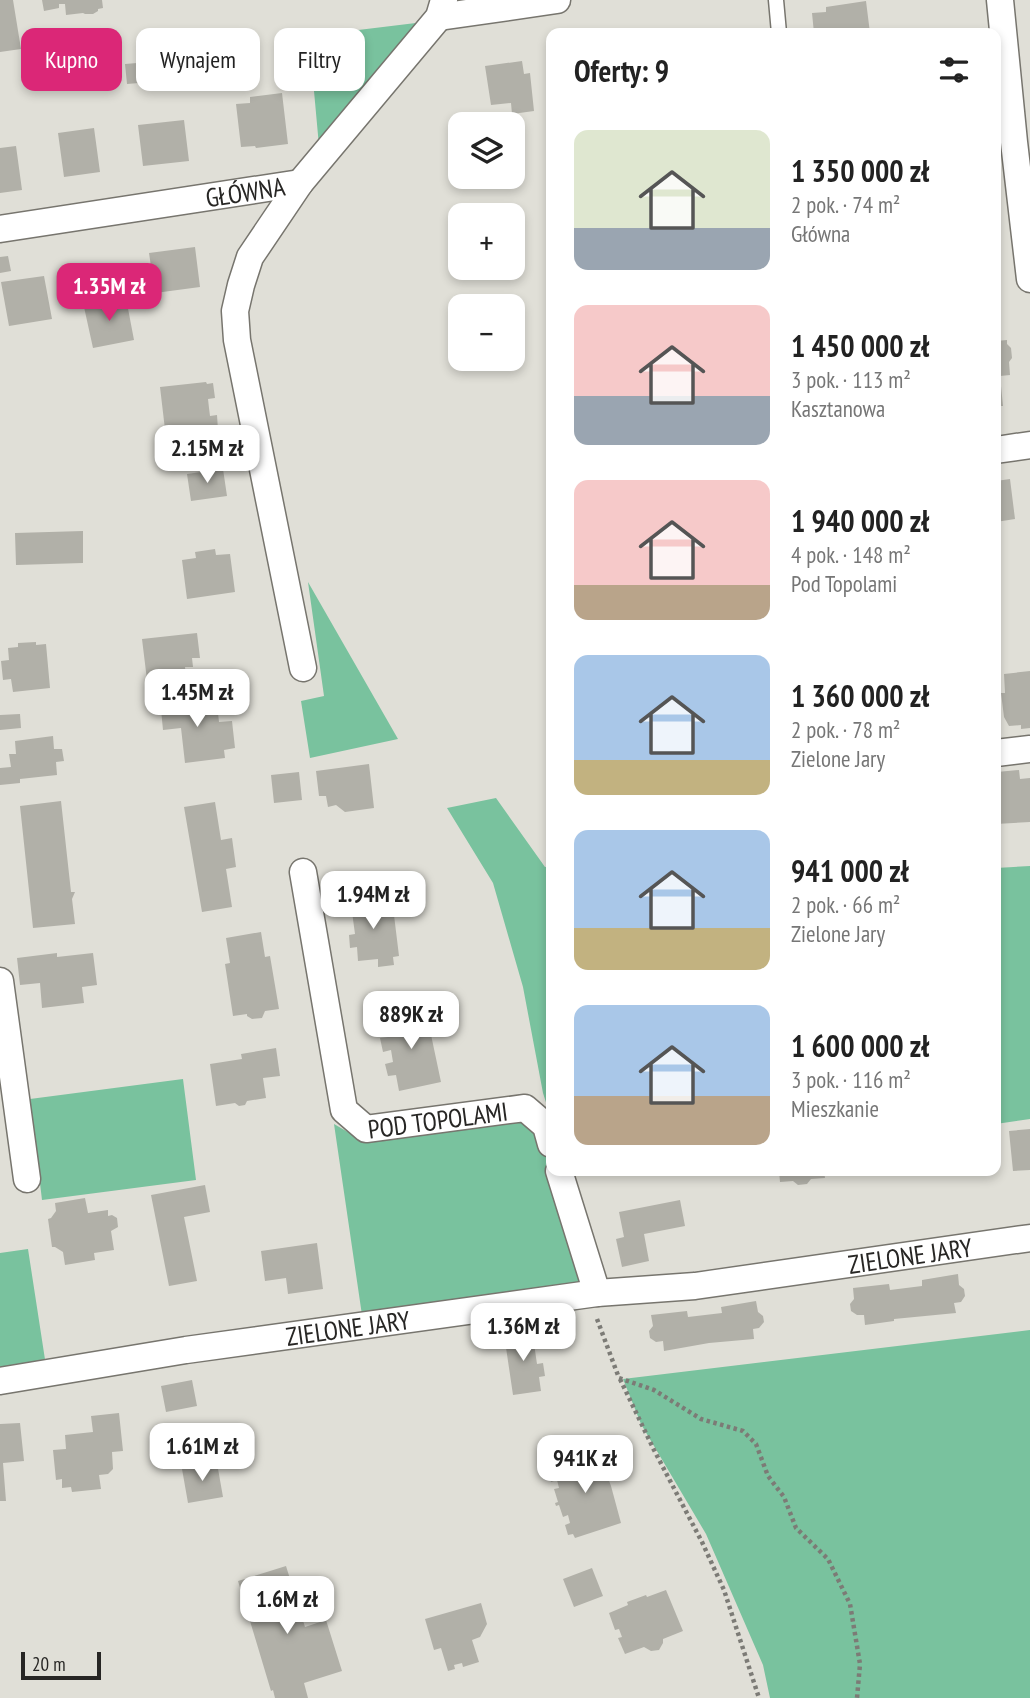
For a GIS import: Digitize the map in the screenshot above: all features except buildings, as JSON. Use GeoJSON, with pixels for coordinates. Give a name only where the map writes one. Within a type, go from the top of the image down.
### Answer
{"type":"FeatureCollection","features":[{"type":"Feature","properties":{"kind":"street"},"geometry":{"type":"LineString","coordinates":[[441,8],[557,0]]}},
{"type":"Feature","properties":{"kind":"street"},"geometry":{"type":"LineString","coordinates":[[1000,0],[1030,279]]}},
{"type":"Feature","properties":{"kind":"street","name":"GŁÓWNA"},"geometry":{"type":"LineString","coordinates":[[0,229],[300,183],[441,8]]}},
{"type":"Feature","properties":{"kind":"street"},"geometry":{"type":"LineString","coordinates":[[300,183],[250,257],[235,312],[237,340],[303,668]]}},
{"type":"Feature","properties":{"kind":"street"},"geometry":{"type":"LineString","coordinates":[[1001,449],[1030,445]]}},
{"type":"Feature","properties":{"kind":"street"},"geometry":{"type":"LineString","coordinates":[[1001,752],[1030,749]]}},
{"type":"Feature","properties":{"kind":"street","name":"POD TOPOLAMI"},"geometry":{"type":"LineString","coordinates":[[303,872],[344,1110],[366,1129],[525,1108],[546,1126]]}},
{"type":"Feature","properties":{"kind":"street"},"geometry":{"type":"LineString","coordinates":[[0,981],[27,1179]]}},
{"type":"Feature","properties":{"kind":"street"},"geometry":{"type":"LineString","coordinates":[[561,1176],[597,1293]]}},
{"type":"Feature","properties":{"kind":"street","name":"ZIELONE JARY"},"geometry":{"type":"LineString","coordinates":[[0,1381],[186,1350],[597,1293],[695,1286],[1030,1238]]}},
{"type":"Feature","properties":{"kind":"lane"},"geometry":{"type":"LineString","coordinates":[[776,0],[779,28]]}},
{"type":"Feature","properties":{"kind":"path"},"geometry":{"type":"LineString","coordinates":[[597,1293],[597,1319],[619,1378],[724,1590],[759,1698]]}},
{"type":"Feature","properties":{"kind":"path"},"geometry":{"type":"LineString","coordinates":[[619,1378],[654,1390],[701,1419],[743,1431],[756,1444],[768,1476],[785,1497],[796,1528],[828,1559],[850,1604],[860,1664],[857,1698]]}},
{"type":"Feature","properties":{"kind":"green space"},"geometry":{"type":"Polygon","coordinates":[[[424,22],[319,146],[314,91],[365,91],[365,29],[424,22]]]}},
{"type":"Feature","properties":{"kind":"green space"},"geometry":{"type":"Polygon","coordinates":[[[308,582],[398,739],[310,758],[301,701],[324,696],[308,582]]]}},
{"type":"Feature","properties":{"kind":"green space"},"geometry":{"type":"Polygon","coordinates":[[[496,798],[546,867],[546,1102],[523,987],[493,883],[447,808],[496,798]]]}},
{"type":"Feature","properties":{"kind":"green space"},"geometry":{"type":"Polygon","coordinates":[[[1030,866],[1030,1119],[1001,1123],[1001,868],[1030,866]]]}},
{"type":"Feature","properties":{"kind":"green space"},"geometry":{"type":"Polygon","coordinates":[[[183,1079],[196,1180],[42,1200],[30,1099],[183,1079]]]}},
{"type":"Feature","properties":{"kind":"green space"},"geometry":{"type":"Polygon","coordinates":[[[518,1121],[542,1134],[546,1149],[546,1176],[553,1176],[582,1281],[572,1290],[363,1322],[334,1124],[360,1139],[518,1121]]]}},
{"type":"Feature","properties":{"kind":"green space"},"geometry":{"type":"Polygon","coordinates":[[[28,1249],[46,1366],[0,1374],[0,1253],[28,1249]]]}},
{"type":"Feature","properties":{"kind":"green space"},"geometry":{"type":"Polygon","coordinates":[[[1030,1330],[1030,1698],[770,1698],[763,1665],[706,1534],[641,1424],[623,1379],[1030,1330]]]}}]}
